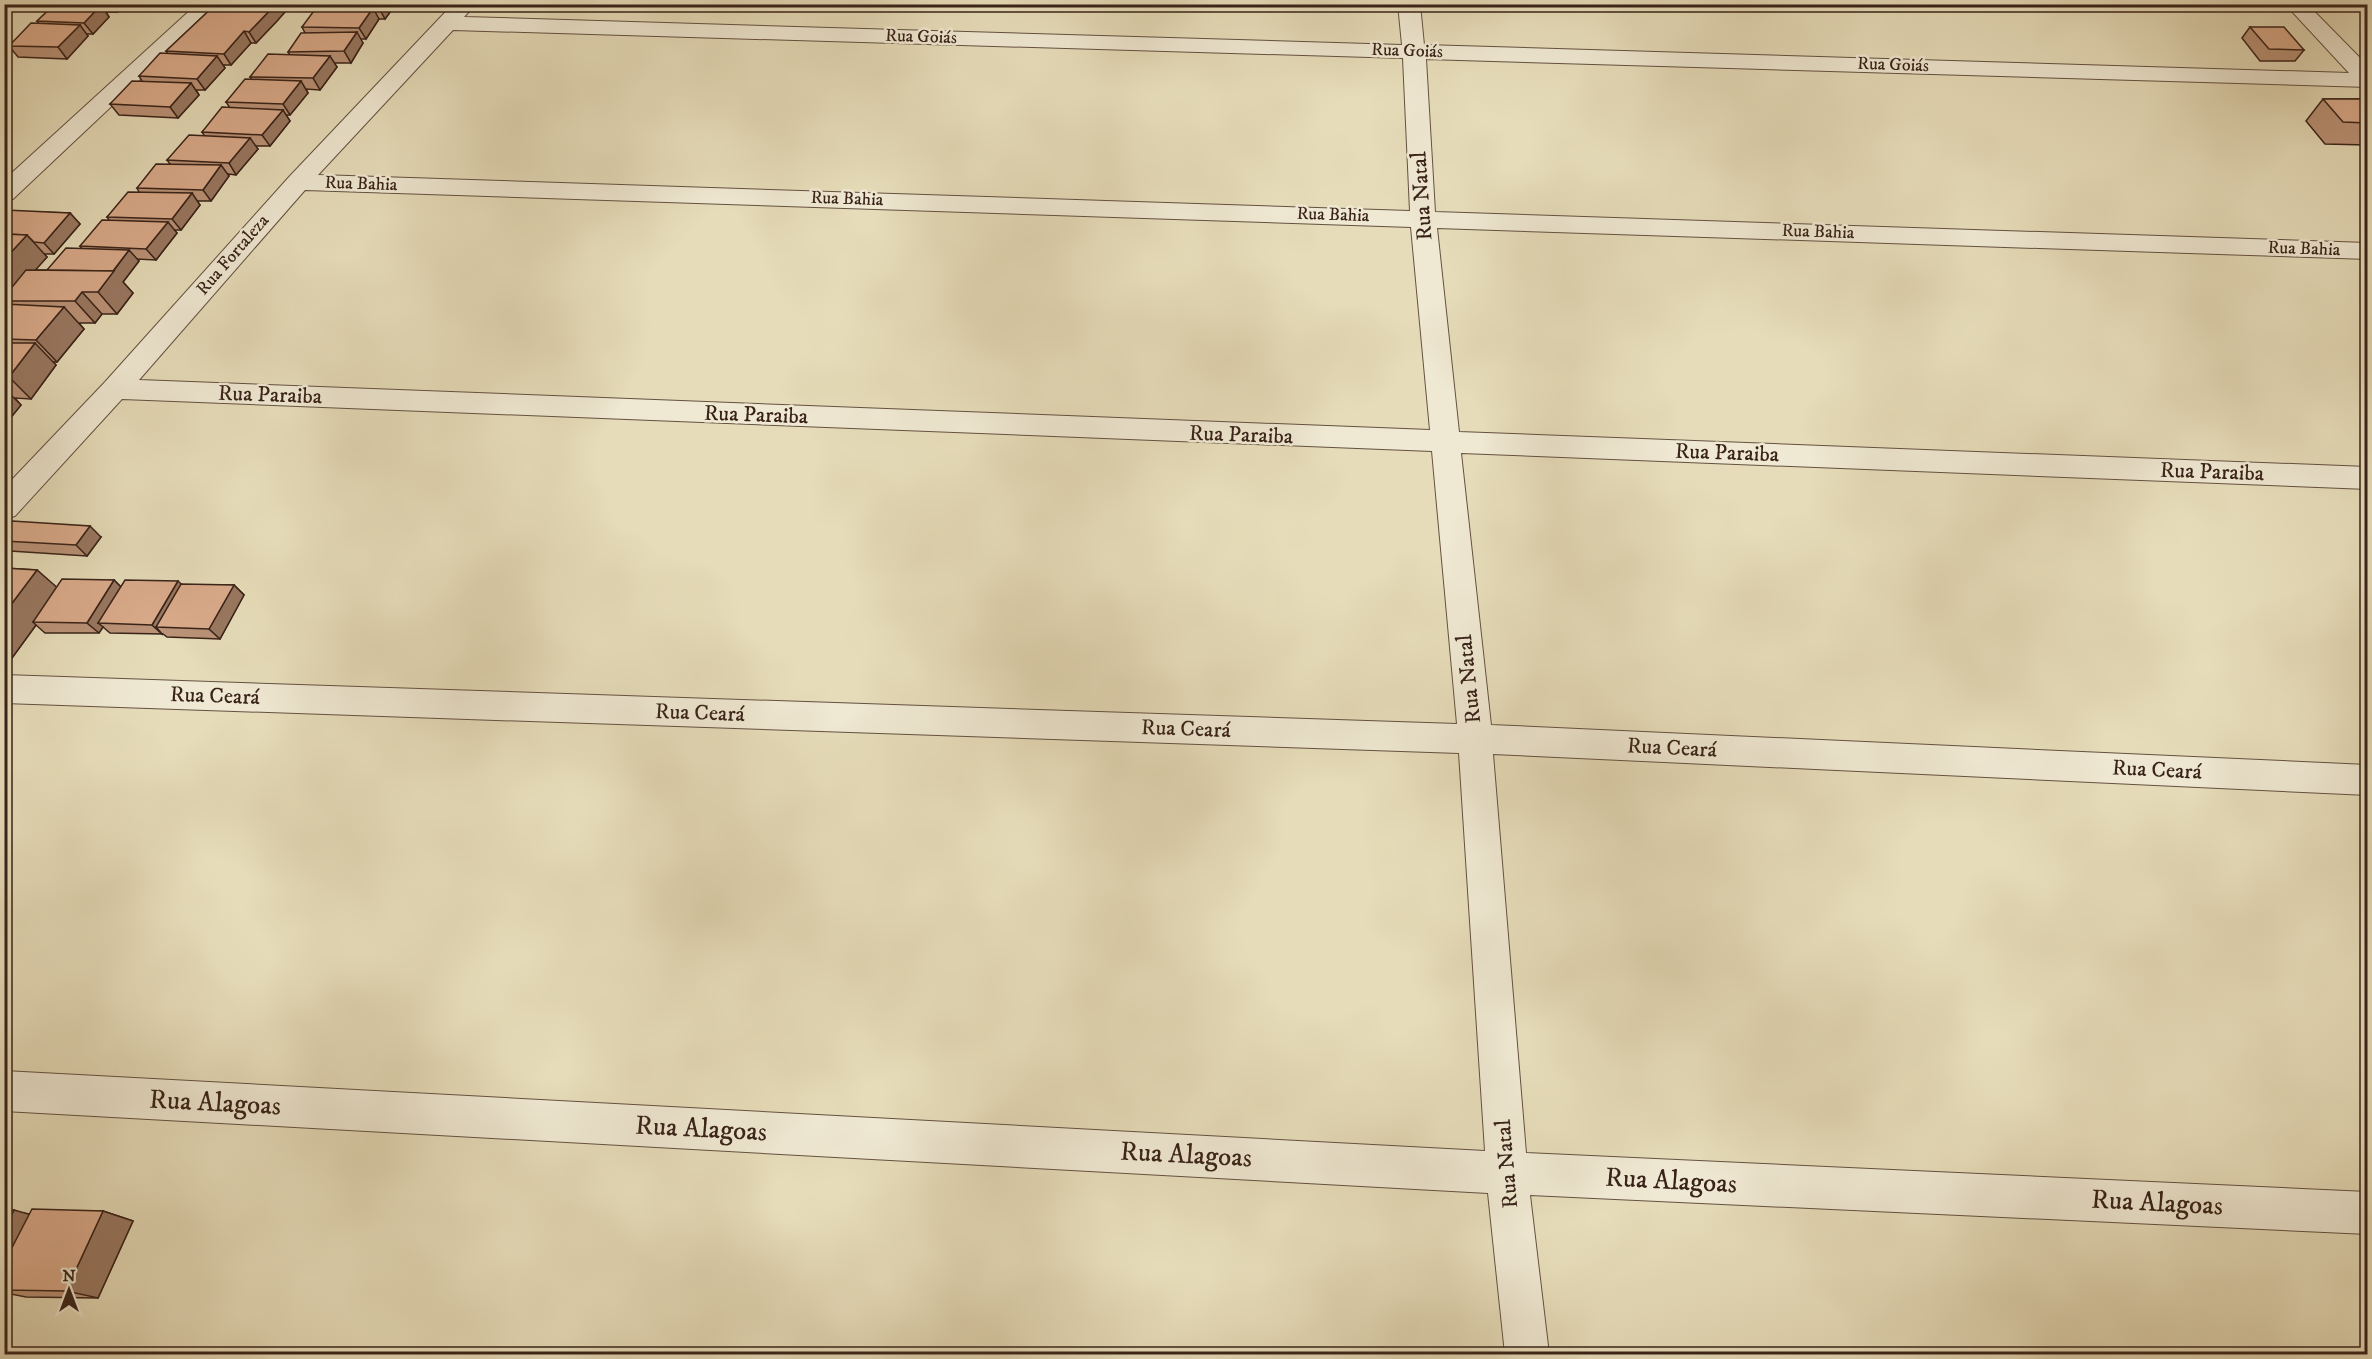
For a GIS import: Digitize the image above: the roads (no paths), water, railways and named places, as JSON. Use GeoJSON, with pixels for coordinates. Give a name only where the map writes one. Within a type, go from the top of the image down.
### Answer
{"type":"FeatureCollection","features":[{"type":"Feature","properties":{"kind":"street"},"geometry":{"type":"LineString","coordinates":[[4,194],[210,4]]}},
{"type":"Feature","properties":{"kind":"street","name":"Rua Fortaleza"},"geometry":{"type":"LineString","coordinates":[[4,508],[115,389],[297,182],[464,4]]}},
{"type":"Feature","properties":{"kind":"street","name":"Rua Natal"},"geometry":{"type":"LineString","coordinates":[[1409,4],[1414,51],[1423,218],[1475,739],[1507,1173],[1527,1354]]}},
{"type":"Feature","properties":{"kind":"street"},"geometry":{"type":"LineString","coordinates":[[2295,4],[2367,79]]}},
{"type":"Feature","properties":{"kind":"street","name":"Rua Goiás"},"geometry":{"type":"LineString","coordinates":[[446,23],[2367,79]]}},
{"type":"Feature","properties":{"kind":"street","name":"Rua Bahia"},"geometry":{"type":"LineString","coordinates":[[297,182],[2367,251]]}},
{"type":"Feature","properties":{"kind":"street","name":"Rua Paraiba"},"geometry":{"type":"LineString","coordinates":[[115,389],[2367,478]]}},
{"type":"Feature","properties":{"kind":"street","name":"Rua Ceará"},"geometry":{"type":"LineString","coordinates":[[4,689],[1475,739],[2367,780]]}},
{"type":"Feature","properties":{"kind":"street","name":"Rua Alagoas"},"geometry":{"type":"LineString","coordinates":[[4,1091],[1507,1173],[2367,1213]]}}]}
